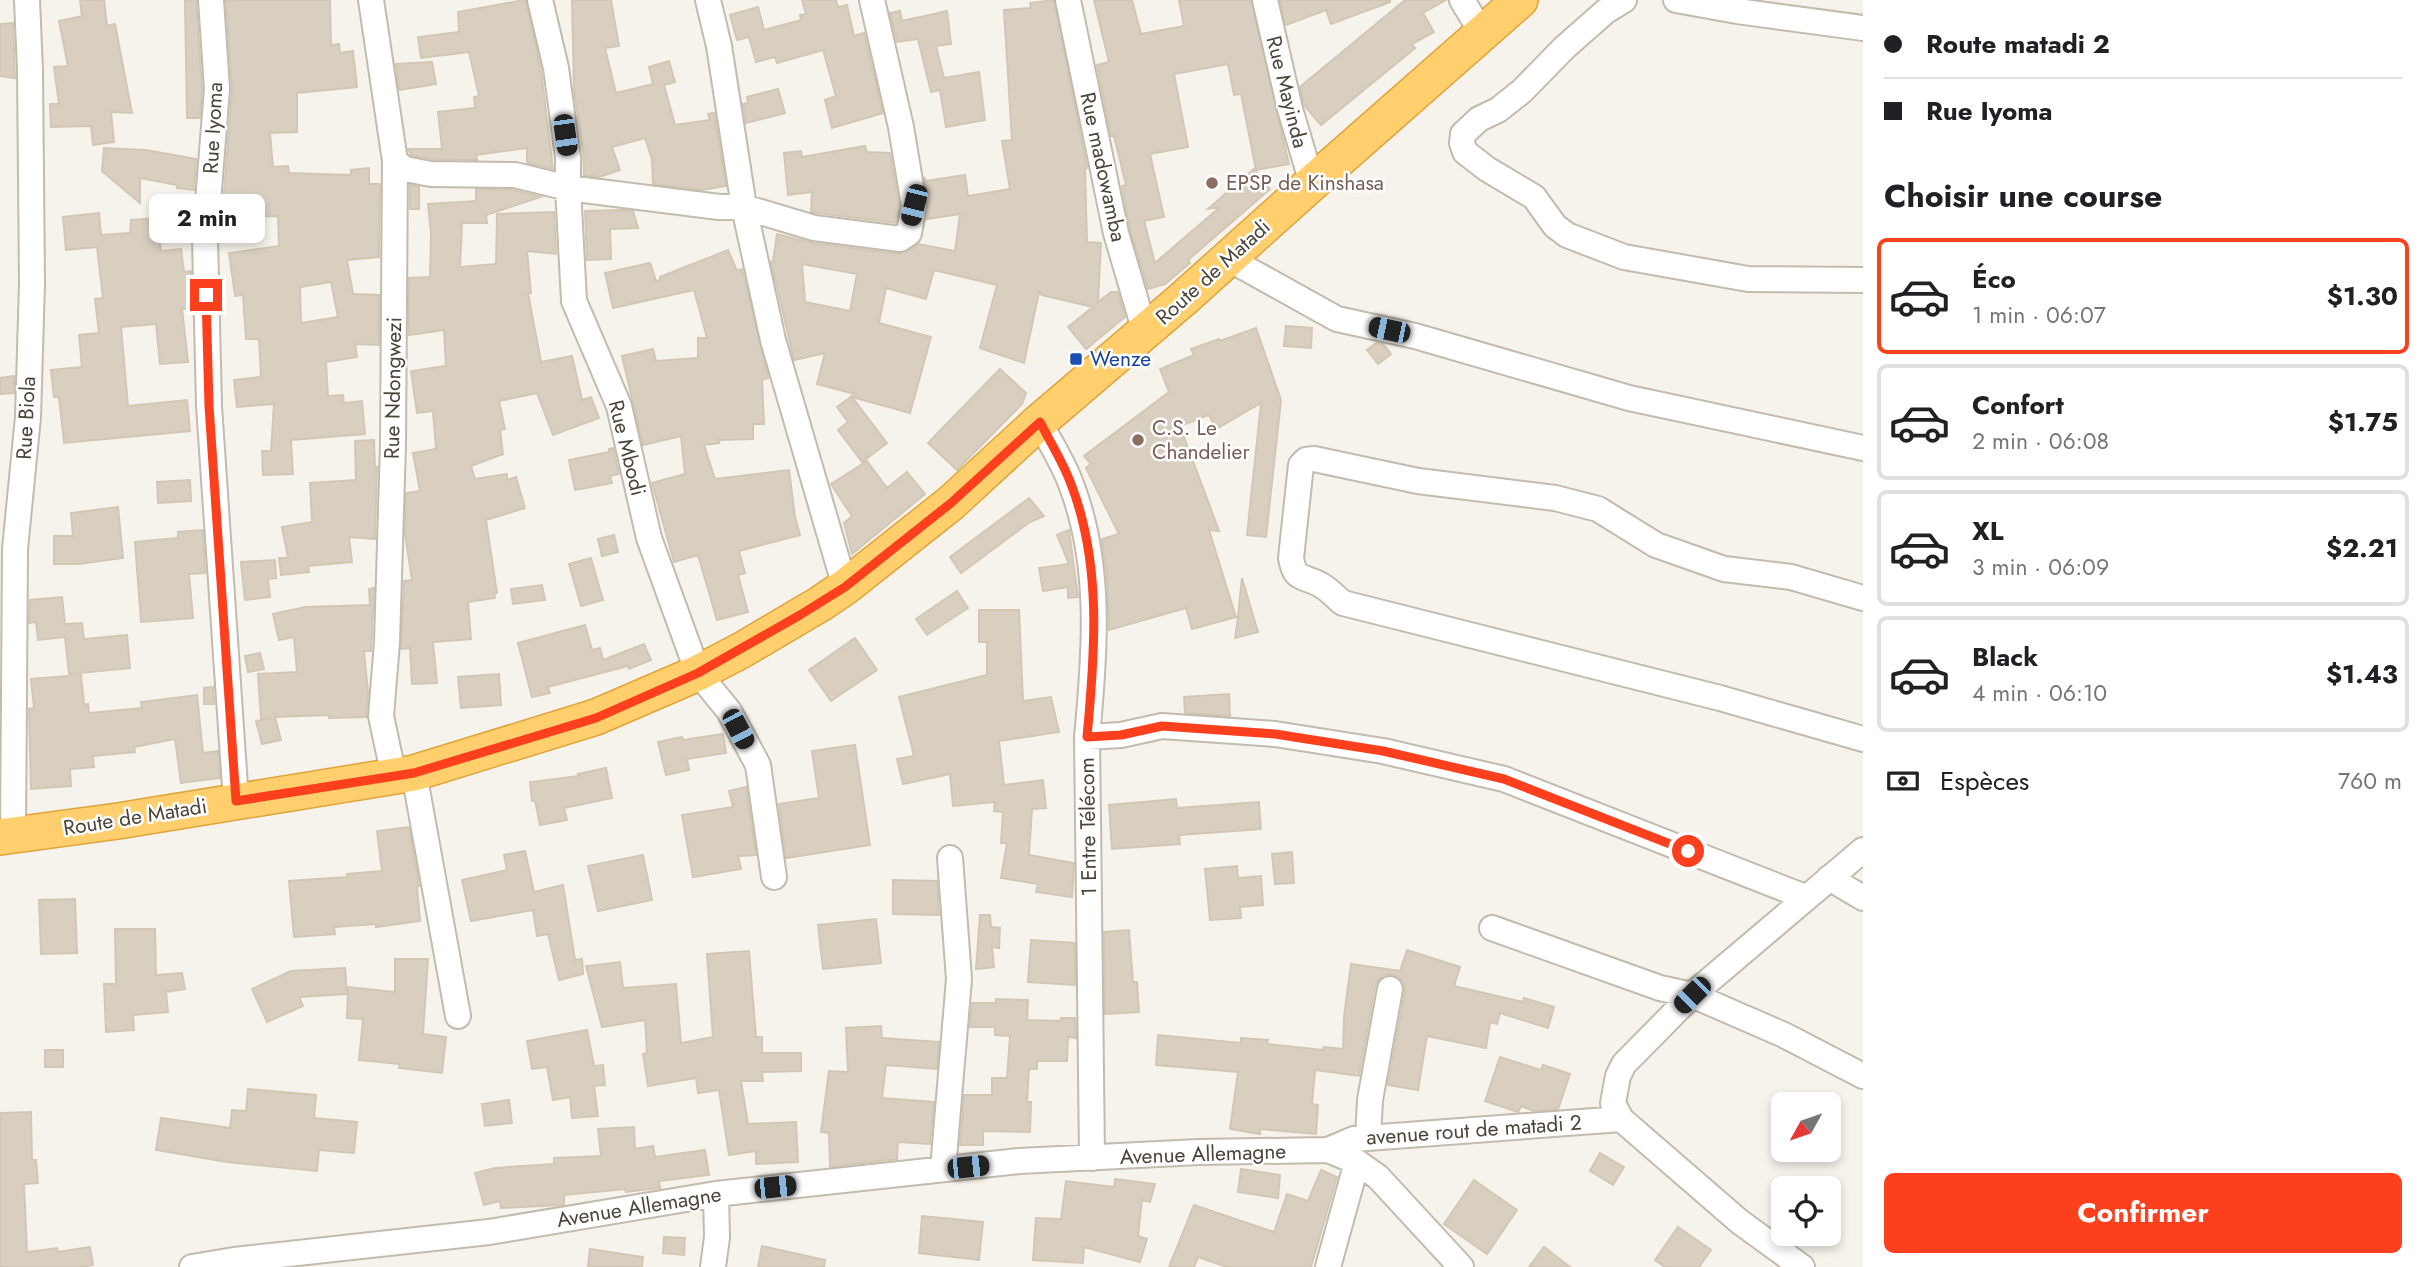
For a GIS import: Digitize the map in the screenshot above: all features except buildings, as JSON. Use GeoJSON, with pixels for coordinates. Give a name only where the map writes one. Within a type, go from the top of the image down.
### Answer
{"type":"FeatureCollection","features":[{"type":"Feature","properties":{"kind":"highway","name":"Route de Matadi"},"geometry":{"type":"LineString","coordinates":[[7,836],[404,775],[596,718],[698,673],[845,587],[951,503],[1520,0]]}},
{"type":"Feature","properties":{"kind":"street","name":"Rue Biola"},"geometry":{"type":"LineString","coordinates":[[7,836],[15,549],[28,417],[32,283],[27,0]]}},
{"type":"Feature","properties":{"kind":"street","name":"Rue Iyoma"},"geometry":{"type":"LineString","coordinates":[[211,0],[217,89],[205,239],[209,406],[236,801]]}},
{"type":"Feature","properties":{"kind":"street","name":"Rue Ndongwezi"},"geometry":{"type":"LineString","coordinates":[[371,0],[395,161],[393,445],[387,642],[381,716],[404,775],[458,1016]]}},
{"type":"Feature","properties":{"kind":"street","name":"Rue Mbodi"},"geometry":{"type":"LineString","coordinates":[[540,0],[556,68],[568,158],[575,301],[619,406],[649,538],[698,673],[729,711],[758,765],[774,877]]}},
{"type":"Feature","properties":{"kind":"street"},"geometry":{"type":"LineString","coordinates":[[708,0],[719,46],[744,207],[773,340],[845,587]]}},
{"type":"Feature","properties":{"kind":"street"},"geometry":{"type":"LineString","coordinates":[[395,161],[405,169],[431,174],[515,174],[568,188],[719,207],[744,207],[814,228],[900,239],[909,233],[914,205],[901,127],[872,0]]}},
{"type":"Feature","properties":{"kind":"street","name":"Rue madowamba"},"geometry":{"type":"LineString","coordinates":[[1068,0],[1116,233],[1145,332]]}},
{"type":"Feature","properties":{"kind":"street","name":"Rue Mayinda"},"geometry":{"type":"LineString","coordinates":[[1265,0],[1290,109],[1312,183]]}},
{"type":"Feature","properties":{"kind":"street"},"geometry":{"type":"LineString","coordinates":[[1462,0],[1482,33]]}},
{"type":"Feature","properties":{"kind":"street"},"geometry":{"type":"LineString","coordinates":[[1623,0],[1606,11],[1564,48],[1522,91],[1463,134],[1465,152],[1487,169],[1534,197],[1555,226],[1567,235],[1624,257],[1748,279],[1863,280]]}},
{"type":"Feature","properties":{"kind":"street"},"geometry":{"type":"LineString","coordinates":[[1676,0],[1863,28]]}},
{"type":"Feature","properties":{"kind":"street"},"geometry":{"type":"LineString","coordinates":[[1229,259],[1337,319],[1415,336],[1629,398],[1863,449]]}},
{"type":"Feature","properties":{"kind":"street","name":"1 Entre Télécom"},"geometry":{"type":"LineString","coordinates":[[1040,422],[1071,482],[1085,531],[1093,581],[1093,676],[1087,737],[1092,1158]]}},
{"type":"Feature","properties":{"kind":"street"},"geometry":{"type":"LineString","coordinates":[[1863,598],[1791,577],[1724,569],[1656,545],[1598,509],[1555,498],[1418,481],[1314,459],[1306,460],[1301,465],[1291,558],[1293,570],[1298,576],[1320,584],[1343,603],[1720,698],[1863,739]]}},
{"type":"Feature","properties":{"kind":"street"},"geometry":{"type":"LineString","coordinates":[[1087,737],[1121,735],[1162,726],[1275,734],[1383,751],[1504,779],[1805,897]]}},
{"type":"Feature","properties":{"kind":"street"},"geometry":{"type":"LineString","coordinates":[[1802,1267],[1740,1222],[1621,1119],[1614,1103],[1618,1076],[1624,1064],[1692,995],[1863,850]]}},
{"type":"Feature","properties":{"kind":"street"},"geometry":{"type":"LineString","coordinates":[[943,1169],[959,978],[950,858]]}},
{"type":"Feature","properties":{"kind":"street"},"geometry":{"type":"LineString","coordinates":[[1829,878],[1863,898]]}},
{"type":"Feature","properties":{"kind":"street"},"geometry":{"type":"LineString","coordinates":[[1492,928],[1660,988],[1692,995],[1784,1035],[1863,1076]]}},
{"type":"Feature","properties":{"kind":"street"},"geometry":{"type":"LineString","coordinates":[[1368,1138],[1370,1100],[1390,989]]}},
{"type":"Feature","properties":{"kind":"street","name":"avenue rout de matadi 2"},"geometry":{"type":"LineString","coordinates":[[1328,1150],[1354,1139],[1621,1119]]}},
{"type":"Feature","properties":{"kind":"street","name":"Avenue Allemagne"},"geometry":{"type":"LineString","coordinates":[[192,1267],[489,1232],[716,1194],[1019,1161],[1199,1152],[1328,1150],[1357,1162],[1378,1177],[1461,1267]]}},
{"type":"Feature","properties":{"kind":"street"},"geometry":{"type":"LineString","coordinates":[[1328,1267],[1357,1162]]}},
{"type":"Feature","properties":{"kind":"street"},"geometry":{"type":"LineString","coordinates":[[713,1267],[718,1237],[716,1194]]}},
{"type":"Feature","properties":{"kind":"place","name":"EPSP de Kinshasa"},"geometry":{"type":"Point","coordinates":[1212,183]}},
{"type":"Feature","properties":{"kind":"place","name":"Wenze"},"geometry":{"type":"Point","coordinates":[1076,359]}},
{"type":"Feature","properties":{"kind":"place","name":"C.S. Le Chandelier"},"geometry":{"type":"Point","coordinates":[1138,440]}},
{"type":"Feature","properties":{"kind":"route"},"geometry":{"type":"LineString","coordinates":[[206,295],[209,406],[236,801],[414,773],[596,718],[698,673],[742,650],[845,587],[951,503],[1040,422],[1071,482],[1085,531],[1093,581],[1093,676],[1087,737],[1121,735],[1162,726],[1275,734],[1383,751],[1504,779],[1688,851]]}}]}
